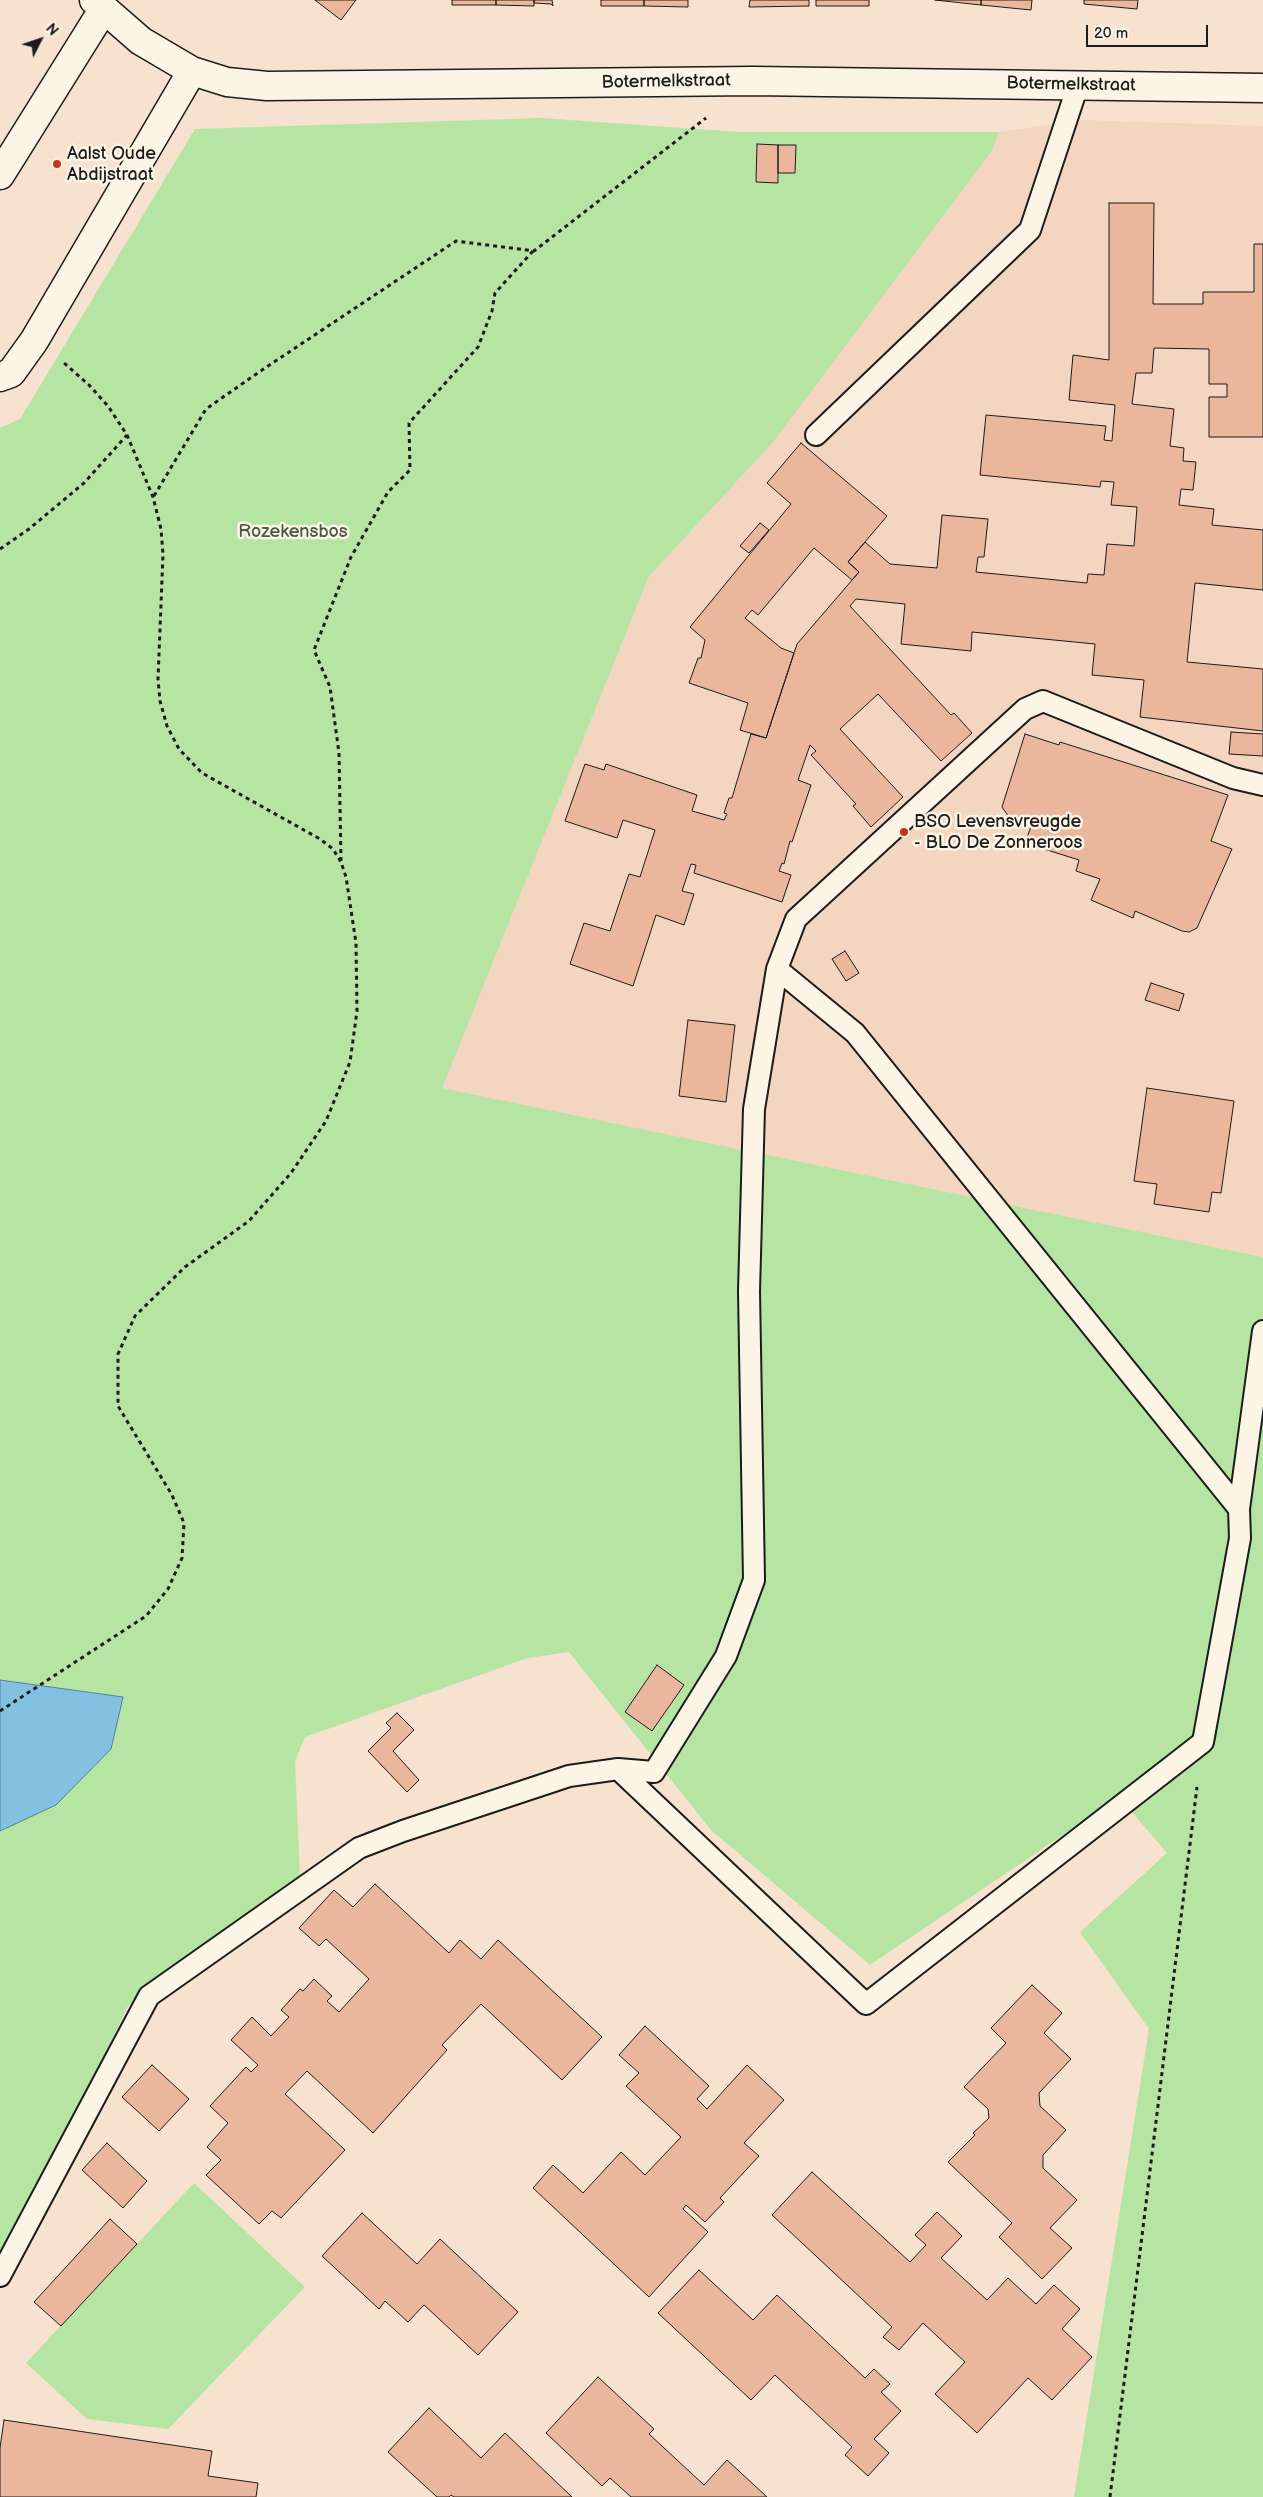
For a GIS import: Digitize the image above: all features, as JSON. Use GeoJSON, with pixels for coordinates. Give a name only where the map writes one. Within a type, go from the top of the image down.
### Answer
{"type":"FeatureCollection","features":[{"type":"Feature","properties":{"kind":"street","name":"Botermelkstraat"},"geometry":{"type":"LineString","coordinates":[[99,5],[141,41],[192,71],[227,82],[267,86],[753,81],[1263,88]]}},
{"type":"Feature","properties":{"kind":"street"},"geometry":{"type":"LineString","coordinates":[[0,175],[99,5]]}},
{"type":"Feature","properties":{"kind":"street"},"geometry":{"type":"LineString","coordinates":[[0,378],[11,373],[34,341],[192,71]]}},
{"type":"Feature","properties":{"kind":"lane"},"geometry":{"type":"LineString","coordinates":[[816,435],[1030,230],[1078,85]]}},
{"type":"Feature","properties":{"kind":"lane"},"geometry":{"type":"LineString","coordinates":[[0,2276],[149,1996],[359,1848],[569,1776],[618,1769],[654,1772],[726,1656],[754,1580],[749,1291],[754,1109],[777,969],[796,918],[1025,709],[1043,701],[1233,778],[1263,785]]}},
{"type":"Feature","properties":{"kind":"lane"},"geometry":{"type":"LineString","coordinates":[[777,969],[855,1033],[1239,1509]]}},
{"type":"Feature","properties":{"kind":"lane"},"geometry":{"type":"LineString","coordinates":[[618,1769],[866,2004],[1202,1742],[1240,1538],[1239,1509],[1263,1331]]}},
{"type":"Feature","properties":{"kind":"path"},"geometry":{"type":"LineString","coordinates":[[341,862],[338,753],[332,696],[314,650],[351,557],[388,492],[410,470],[409,423],[478,347],[492,311],[495,293],[534,251],[753,81]]}},
{"type":"Feature","properties":{"kind":"path"},"geometry":{"type":"LineString","coordinates":[[153,497],[206,409],[456,241],[534,251]]}},
{"type":"Feature","properties":{"kind":"path"},"geometry":{"type":"LineString","coordinates":[[0,1710],[146,1616],[168,1589],[182,1558],[184,1523],[172,1495],[118,1406],[118,1354],[135,1316],[185,1267],[249,1221],[291,1173],[326,1121],[350,1062],[357,1011],[356,943],[346,877],[341,862],[332,849],[320,839],[202,773],[179,750],[166,726],[158,679],[163,554],[161,529],[153,497],[127,435],[108,406],[89,385],[34,341]]}},
{"type":"Feature","properties":{"kind":"path"},"geometry":{"type":"LineString","coordinates":[[0,549],[29,529],[84,484],[127,435]]}},
{"type":"Feature","properties":{"kind":"path"},"geometry":{"type":"LineString","coordinates":[[1110,2497],[1202,1742]]}},
{"type":"Feature","properties":{"kind":"shaded area","name":"BSO Levensvreugde - BLO De Zonneroos"},"geometry":{"type":"Polygon","coordinates":[[[1081,120],[1263,126],[1263,1257],[441,1088],[649,576],[999,132],[1081,120]]]}},
{"type":"Feature","properties":{"kind":"green space","name":"Rozekensbos"},"geometry":{"type":"Polygon","coordinates":[[[541,118],[740,132],[999,132],[991,152],[773,442],[649,576],[442,1088],[1263,1257],[1263,2497],[1074,2497],[1149,2029],[1080,1932],[1167,1853],[1119,1797],[870,1965],[711,1830],[569,1652],[528,1658],[305,1737],[295,1761],[300,1878],[128,2006],[0,2272],[0,428],[20,419],[195,129],[541,118]]]}},
{"type":"Feature","properties":{"kind":"green space"},"geometry":{"type":"Polygon","coordinates":[[[194,2183],[305,2287],[168,2429],[87,2419],[26,2363],[194,2183]]]}},
{"type":"Feature","properties":{"kind":"water"},"geometry":{"type":"Polygon","coordinates":[[[0,1680],[123,1697],[111,1749],[56,1805],[0,1831],[0,1680]]]}},
{"type":"Feature","properties":{"kind":"building"},"geometry":{"type":"Polygon","coordinates":[[[315,0],[356,0],[341,20],[315,0]]]}},
{"type":"Feature","properties":{"kind":"building"},"geometry":{"type":"Polygon","coordinates":[[[452,0],[496,0],[496,5],[452,5],[452,0]]]}},
{"type":"Feature","properties":{"kind":"building"},"geometry":{"type":"Polygon","coordinates":[[[496,0],[534,0],[534,6],[496,5],[496,0]]]}},
{"type":"Feature","properties":{"kind":"building"},"geometry":{"type":"Polygon","coordinates":[[[534,0],[552,0],[553,6],[551,4],[534,3],[534,0]]]}},
{"type":"Feature","properties":{"kind":"building"},"geometry":{"type":"Polygon","coordinates":[[[601,0],[644,0],[644,6],[601,6],[601,0]]]}},
{"type":"Feature","properties":{"kind":"building"},"geometry":{"type":"Polygon","coordinates":[[[644,0],[688,0],[688,7],[644,6],[644,0]]]}},
{"type":"Feature","properties":{"kind":"building"},"geometry":{"type":"Polygon","coordinates":[[[750,0],[809,0],[809,6],[749,7],[750,0]]]}},
{"type":"Feature","properties":{"kind":"building"},"geometry":{"type":"Polygon","coordinates":[[[816,0],[869,0],[869,6],[816,6],[816,0]]]}},
{"type":"Feature","properties":{"kind":"building"},"geometry":{"type":"Polygon","coordinates":[[[935,0],[981,0],[981,5],[935,0]]]}},
{"type":"Feature","properties":{"kind":"building"},"geometry":{"type":"Polygon","coordinates":[[[981,0],[1032,0],[1031,10],[981,5],[981,0]]]}},
{"type":"Feature","properties":{"kind":"building"},"geometry":{"type":"Polygon","coordinates":[[[1084,0],[1138,0],[1137,9],[1084,4],[1084,0]]]}},
{"type":"Feature","properties":{"kind":"building"},"geometry":{"type":"Polygon","coordinates":[[[757,144],[778,145],[778,183],[756,182],[757,144]]]}},
{"type":"Feature","properties":{"kind":"building"},"geometry":{"type":"Polygon","coordinates":[[[778,145],[796,145],[795,173],[778,173],[778,145]]]}},
{"type":"Feature","properties":{"kind":"building"},"geometry":{"type":"Polygon","coordinates":[[[1109,203],[1154,203],[1153,304],[1203,304],[1203,292],[1254,292],[1254,244],[1263,244],[1263,437],[1209,437],[1209,397],[1227,397],[1227,384],[1209,384],[1209,349],[1154,348],[1152,373],[1136,373],[1132,404],[1174,409],[1170,446],[1184,448],[1183,461],[1196,462],[1193,490],[1181,489],[1179,505],[1214,509],[1212,525],[1263,530],[1263,590],[1195,583],[1187,662],[1263,669],[1263,731],[1140,717],[1144,680],[1092,675],[1095,644],[972,632],[971,651],[901,644],[905,604],[856,599],[850,606],[951,715],[954,713],[972,733],[941,761],[878,694],[840,729],[903,797],[871,827],[853,806],[856,804],[811,755],[816,751],[810,745],[798,780],[811,785],[792,842],[790,841],[784,864],[782,863],[779,871],[791,875],[782,902],[694,873],[696,865],[691,864],[682,891],[694,894],[684,925],[656,915],[633,986],[570,964],[584,923],[610,931],[629,874],[640,877],[655,830],[623,820],[617,838],[565,821],[585,764],[604,770],[606,764],[697,795],[692,811],[724,820],[727,814],[724,813],[729,798],[732,798],[751,734],[766,738],[797,644],[859,572],[848,562],[865,542],[890,564],[937,568],[942,515],[988,519],[984,557],[978,557],[976,572],[1087,583],[1088,574],[1104,575],[1107,544],[1134,546],[1137,507],[1111,505],[1114,482],[1101,481],[1100,487],[980,475],[986,415],[1106,426],[1104,440],[1112,441],[1115,405],[1069,400],[1073,355],[1109,360],[1109,203]]]}},
{"type":"Feature","properties":{"kind":"building"},"geometry":{"type":"Polygon","coordinates":[[[801,443],[887,516],[848,562],[859,572],[852,580],[814,548],[758,615],[752,610],[745,618],[781,648],[794,653],[766,738],[740,730],[748,703],[689,683],[698,658],[701,658],[705,640],[690,627],[791,504],[767,483],[801,443]]]}},
{"type":"Feature","properties":{"kind":"building"},"geometry":{"type":"Polygon","coordinates":[[[760,523],[769,530],[749,553],[740,546],[760,523]]]}},
{"type":"Feature","properties":{"kind":"building"},"geometry":{"type":"Polygon","coordinates":[[[1231,732],[1263,734],[1263,756],[1229,754],[1231,732]]]}},
{"type":"Feature","properties":{"kind":"building"},"geometry":{"type":"Polygon","coordinates":[[[1025,734],[1059,745],[1060,742],[1228,795],[1211,841],[1232,849],[1197,928],[1189,932],[1182,931],[1135,911],[1133,918],[1091,900],[1100,879],[1076,871],[1079,860],[1025,843],[1033,821],[1028,823],[1009,817],[1002,807],[1025,734]]]}},
{"type":"Feature","properties":{"kind":"building"},"geometry":{"type":"Polygon","coordinates":[[[845,951],[859,973],[846,981],[832,959],[845,951]]]}},
{"type":"Feature","properties":{"kind":"building"},"geometry":{"type":"Polygon","coordinates":[[[1151,983],[1184,994],[1179,1011],[1145,1000],[1151,983]]]}},
{"type":"Feature","properties":{"kind":"building"},"geometry":{"type":"Polygon","coordinates":[[[688,1020],[735,1025],[726,1102],[679,1096],[688,1020]]]}},
{"type":"Feature","properties":{"kind":"building"},"geometry":{"type":"Polygon","coordinates":[[[1147,1088],[1234,1101],[1221,1193],[1212,1192],[1209,1212],[1154,1204],[1157,1184],[1134,1181],[1147,1088]]]}},
{"type":"Feature","properties":{"kind":"building"},"geometry":{"type":"Polygon","coordinates":[[[657,1665],[684,1685],[652,1731],[625,1712],[657,1665]]]}},
{"type":"Feature","properties":{"kind":"building"},"geometry":{"type":"Polygon","coordinates":[[[397,1713],[414,1730],[393,1751],[419,1780],[407,1792],[368,1751],[391,1728],[386,1723],[397,1713]]]}},
{"type":"Feature","properties":{"kind":"building"},"geometry":{"type":"Polygon","coordinates":[[[375,1884],[449,1953],[460,1940],[481,1959],[498,1940],[602,2037],[562,2080],[481,2004],[442,2045],[447,2050],[373,2133],[307,2071],[285,2094],[345,2150],[281,2218],[272,2211],[259,2224],[206,2175],[221,2160],[207,2147],[228,2123],[210,2106],[246,2067],[251,2072],[258,2065],[231,2040],[252,2017],[271,2036],[289,2017],[281,2010],[300,1989],[303,1991],[314,1979],[332,1996],[327,2001],[339,2012],[369,1979],[326,1939],[319,1946],[299,1928],[334,1890],[353,1907],[375,1884]]]}},
{"type":"Feature","properties":{"kind":"building"},"geometry":{"type":"Polygon","coordinates":[[[1032,1985],[1062,2013],[1044,2033],[1071,2059],[1039,2093],[1040,2106],[1066,2130],[1043,2155],[1043,2168],[1077,2200],[1050,2228],[1072,2248],[1042,2279],[999,2237],[1012,2223],[948,2162],[989,2118],[988,2109],[964,2087],[1006,2043],[991,2028],[1032,1985]]]}},
{"type":"Feature","properties":{"kind":"building"},"geometry":{"type":"Polygon","coordinates":[[[645,2026],[709,2086],[697,2099],[707,2109],[747,2065],[784,2100],[744,2143],[759,2156],[720,2198],[724,2202],[705,2222],[686,2205],[683,2209],[708,2232],[649,2297],[533,2188],[553,2165],[583,2193],[621,2152],[645,2175],[681,2137],[626,2086],[639,2073],[619,2055],[645,2026]]]}},
{"type":"Feature","properties":{"kind":"building"},"geometry":{"type":"Polygon","coordinates":[[[152,2065],[189,2099],[159,2131],[122,2097],[152,2065]]]}},
{"type":"Feature","properties":{"kind":"building"},"geometry":{"type":"Polygon","coordinates":[[[107,2143],[147,2181],[123,2208],[82,2170],[107,2143]]]}},
{"type":"Feature","properties":{"kind":"building"},"geometry":{"type":"Polygon","coordinates":[[[812,2172],[910,2262],[926,2245],[915,2235],[937,2212],[962,2236],[941,2258],[987,2300],[1008,2278],[1036,2304],[1054,2285],[1080,2309],[1062,2329],[1092,2357],[1052,2400],[1028,2378],[977,2433],[935,2394],[965,2362],[923,2323],[899,2350],[883,2337],[892,2327],[772,2215],[812,2172]]]}},
{"type":"Feature","properties":{"kind":"building"},"geometry":{"type":"Polygon","coordinates":[[[362,2213],[417,2264],[440,2239],[518,2312],[478,2355],[424,2305],[408,2322],[385,2301],[379,2309],[322,2256],[362,2213]]]}},
{"type":"Feature","properties":{"kind":"building"},"geometry":{"type":"Polygon","coordinates":[[[110,2219],[137,2244],[61,2326],[34,2302],[110,2219]]]}},
{"type":"Feature","properties":{"kind":"building"},"geometry":{"type":"Polygon","coordinates":[[[699,2270],[753,2320],[777,2295],[865,2378],[874,2369],[890,2384],[881,2392],[901,2411],[874,2439],[889,2453],[868,2476],[845,2455],[852,2447],[775,2375],[751,2400],[658,2313],[699,2270]]]}},
{"type":"Feature","properties":{"kind":"building"},"geometry":{"type":"Polygon","coordinates":[[[598,2377],[654,2429],[649,2434],[704,2485],[727,2460],[767,2497],[631,2497],[610,2478],[602,2486],[546,2433],[598,2377]]]}},
{"type":"Feature","properties":{"kind":"building"},"geometry":{"type":"Polygon","coordinates":[[[429,2408],[481,2458],[505,2433],[572,2497],[454,2497],[451,2495],[449,2497],[437,2497],[388,2452],[429,2408]]]}},
{"type":"Feature","properties":{"kind":"building"},"geometry":{"type":"Polygon","coordinates":[[[4,2420],[212,2451],[208,2476],[258,2483],[256,2497],[0,2497],[0,2448],[4,2420]]]}},
{"type":"Feature","properties":{"kind":"place","name":"Aalst Oude Abdijstraat"},"geometry":{"type":"Point","coordinates":[57,164]}},
{"type":"Feature","properties":{"kind":"place","name":"BSO Levensvreugde - BLO De Zonneroos"},"geometry":{"type":"Point","coordinates":[904,832]}}]}
